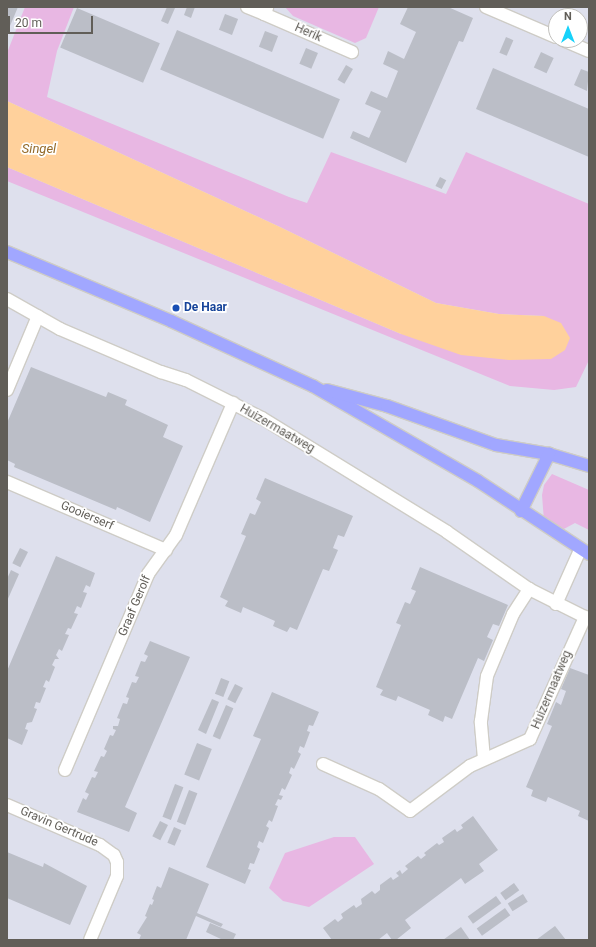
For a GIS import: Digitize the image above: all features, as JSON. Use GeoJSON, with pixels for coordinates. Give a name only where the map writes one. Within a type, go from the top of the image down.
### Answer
{"type":"FeatureCollection","features":[{"type":"Feature","properties":{"kind":"main road"},"geometry":{"type":"LineString","coordinates":[[7,252],[172,321],[312,386],[478,481],[584,552]]}},
{"type":"Feature","properties":{"kind":"main road"},"geometry":{"type":"LineString","coordinates":[[312,386],[387,406],[496,445],[549,454],[589,466]]}},
{"type":"Feature","properties":{"kind":"main road"},"geometry":{"type":"LineString","coordinates":[[521,511],[549,454]]}},
{"type":"Feature","properties":{"kind":"street","name":"Herik"},"geometry":{"type":"LineString","coordinates":[[246,7],[266,11],[352,52]]}},
{"type":"Feature","properties":{"kind":"street"},"geometry":{"type":"LineString","coordinates":[[486,7],[548,34]]}},
{"type":"Feature","properties":{"kind":"street","name":"Huizermaatweg"},"geometry":{"type":"LineString","coordinates":[[7,300],[60,329],[186,380],[262,418],[447,532],[529,589],[556,604],[587,618],[530,739],[484,759],[410,811],[359,778],[323,764]]}},
{"type":"Feature","properties":{"kind":"street"},"geometry":{"type":"LineString","coordinates":[[7,390],[38,316]]}},
{"type":"Feature","properties":{"kind":"street","name":"Graaf Gerolf"},"geometry":{"type":"LineString","coordinates":[[65,770],[148,574],[176,535],[233,403]]}},
{"type":"Feature","properties":{"kind":"street","name":"Gooierserf"},"geometry":{"type":"LineString","coordinates":[[7,482],[166,550]]}},
{"type":"Feature","properties":{"kind":"street"},"geometry":{"type":"LineString","coordinates":[[556,604],[584,552]]}},
{"type":"Feature","properties":{"kind":"street"},"geometry":{"type":"LineString","coordinates":[[484,759],[481,721],[487,676],[512,614],[529,589]]}},
{"type":"Feature","properties":{"kind":"street","name":"Gravin Gertrude"},"geometry":{"type":"LineString","coordinates":[[7,805],[100,844],[114,856],[117,862],[117,876],[90,940]]}},
{"type":"Feature","properties":{"kind":"shaded area"},"geometry":{"type":"Polygon","coordinates":[[[25,7],[74,7],[57,51],[47,97],[289,197],[307,203],[331,152],[446,194],[466,152],[589,204],[589,360],[576,387],[554,390],[510,386],[7,181],[7,167],[401,334],[544,316],[499,314],[436,303],[280,227],[7,101],[7,53],[25,7]]]}},
{"type":"Feature","properties":{"kind":"shaded area"},"geometry":{"type":"Polygon","coordinates":[[[285,7],[379,7],[366,38],[355,43],[293,16],[285,7]]]}},
{"type":"Feature","properties":{"kind":"shaded area"},"geometry":{"type":"Polygon","coordinates":[[[552,474],[589,490],[589,530],[575,523],[562,530],[544,521],[542,495],[544,485],[552,474]]]}},
{"type":"Feature","properties":{"kind":"shaded area"},"geometry":{"type":"Polygon","coordinates":[[[334,837],[355,837],[374,864],[309,907],[283,901],[269,888],[285,853],[334,837]]]}},
{"type":"Feature","properties":{"kind":"water","name":"Singel"},"geometry":{"type":"Polygon","coordinates":[[[7,101],[280,227],[436,303],[499,314],[544,316],[561,323],[570,338],[565,350],[551,359],[509,360],[461,355],[401,334],[7,167],[7,101]]]}},
{"type":"Feature","properties":{"kind":"building"},"geometry":{"type":"Polygon","coordinates":[[[7,7],[18,7],[7,33],[7,7]]]}},
{"type":"Feature","properties":{"kind":"building"},"geometry":{"type":"Polygon","coordinates":[[[167,7],[175,8],[168,24],[161,21],[167,7]]]}},
{"type":"Feature","properties":{"kind":"building"},"geometry":{"type":"Polygon","coordinates":[[[187,7],[195,7],[191,18],[184,15],[187,7]]]}},
{"type":"Feature","properties":{"kind":"building"},"geometry":{"type":"Polygon","coordinates":[[[408,7],[448,7],[473,18],[463,42],[459,41],[406,163],[350,138],[353,131],[369,138],[381,111],[365,104],[371,91],[387,98],[398,71],[383,64],[388,51],[404,59],[416,32],[400,24],[408,7]]]}},
{"type":"Feature","properties":{"kind":"building"},"geometry":{"type":"Polygon","coordinates":[[[77,8],[160,43],[143,83],[60,48],[77,8]]]}},
{"type":"Feature","properties":{"kind":"building"},"geometry":{"type":"Polygon","coordinates":[[[225,14],[238,19],[232,35],[219,30],[225,14]]]}},
{"type":"Feature","properties":{"kind":"building"},"geometry":{"type":"Polygon","coordinates":[[[177,30],[340,99],[323,139],[160,70],[177,30]]]}},
{"type":"Feature","properties":{"kind":"building"},"geometry":{"type":"Polygon","coordinates":[[[265,31],[278,36],[272,52],[259,47],[265,31]]]}},
{"type":"Feature","properties":{"kind":"building"},"geometry":{"type":"Polygon","coordinates":[[[506,37],[513,40],[507,56],[499,53],[506,37]]]}},
{"type":"Feature","properties":{"kind":"building"},"geometry":{"type":"Polygon","coordinates":[[[306,48],[318,53],[311,69],[299,64],[306,48]]]}},
{"type":"Feature","properties":{"kind":"building"},"geometry":{"type":"Polygon","coordinates":[[[541,52],[554,58],[547,73],[534,67],[541,52]]]}},
{"type":"Feature","properties":{"kind":"building"},"geometry":{"type":"Polygon","coordinates":[[[346,65],[353,69],[344,84],[338,80],[346,65]]]}},
{"type":"Feature","properties":{"kind":"building"},"geometry":{"type":"Polygon","coordinates":[[[493,68],[589,109],[589,157],[476,109],[493,68]]]}},
{"type":"Feature","properties":{"kind":"building"},"geometry":{"type":"Polygon","coordinates":[[[581,69],[589,72],[587,91],[574,85],[581,69]]]}},
{"type":"Feature","properties":{"kind":"building"},"geometry":{"type":"Polygon","coordinates":[[[440,177],[446,180],[442,189],[435,186],[440,177]]]}},
{"type":"Feature","properties":{"kind":"building"},"geometry":{"type":"Polygon","coordinates":[[[31,367],[106,397],[108,392],[127,400],[125,405],[168,425],[163,437],[183,446],[150,522],[117,507],[116,510],[14,467],[15,464],[7,460],[7,423],[31,367]]]}},
{"type":"Feature","properties":{"kind":"building"},"geometry":{"type":"Polygon","coordinates":[[[265,478],[353,516],[344,537],[338,535],[333,548],[338,550],[329,571],[323,569],[297,630],[290,627],[287,632],[273,626],[275,621],[243,607],[241,613],[225,606],[228,601],[220,597],[246,536],[241,534],[250,513],[255,515],[261,502],[256,499],[265,478]]]}},
{"type":"Feature","properties":{"kind":"building"},"geometry":{"type":"Polygon","coordinates":[[[20,548],[28,552],[20,567],[12,563],[20,548]]]}},
{"type":"Feature","properties":{"kind":"building"},"geometry":{"type":"Polygon","coordinates":[[[56,556],[95,573],[90,587],[86,585],[83,592],[87,593],[81,608],[77,606],[74,613],[78,614],[71,629],[68,628],[65,634],[69,635],[62,651],[59,649],[56,655],[59,659],[55,659],[52,665],[55,667],[49,682],[46,680],[43,687],[46,688],[40,703],[36,702],[34,708],[37,709],[32,722],[27,723],[25,729],[28,730],[22,745],[7,738],[7,671],[56,556]]]}},
{"type":"Feature","properties":{"kind":"building"},"geometry":{"type":"Polygon","coordinates":[[[420,567],[508,605],[499,626],[493,624],[487,637],[493,640],[484,661],[478,658],[452,719],[445,716],[443,722],[428,715],[430,710],[398,696],[396,701],[380,695],[383,690],[376,687],[401,625],[396,623],[405,602],[410,604],[416,591],[411,589],[420,567]]]}},
{"type":"Feature","properties":{"kind":"building"},"geometry":{"type":"Polygon","coordinates":[[[11,570],[19,574],[7,601],[7,579],[11,570]]]}},
{"type":"Feature","properties":{"kind":"building"},"geometry":{"type":"Polygon","coordinates":[[[150,641],[190,657],[125,807],[137,813],[129,832],[77,812],[83,798],[86,800],[89,794],[85,792],[92,777],[95,778],[98,772],[94,771],[101,756],[104,757],[107,751],[104,749],[110,735],[113,736],[116,730],[113,729],[113,726],[118,726],[120,719],[117,718],[123,703],[127,704],[129,698],[126,697],[132,682],[136,683],[139,677],[135,676],[141,661],[145,662],[148,656],[144,654],[150,641]]]}},
{"type":"Feature","properties":{"kind":"building"},"geometry":{"type":"Polygon","coordinates":[[[570,668],[589,675],[589,821],[578,816],[580,811],[548,797],[546,802],[531,796],[533,790],[526,787],[552,726],[547,724],[556,702],[561,705],[566,691],[561,689],[570,668]]]}},
{"type":"Feature","properties":{"kind":"building"},"geometry":{"type":"Polygon","coordinates":[[[221,678],[229,681],[223,697],[215,694],[221,678]]]}},
{"type":"Feature","properties":{"kind":"building"},"geometry":{"type":"Polygon","coordinates":[[[235,684],[243,688],[235,703],[227,699],[235,684]]]}},
{"type":"Feature","properties":{"kind":"building"},"geometry":{"type":"Polygon","coordinates":[[[272,692],[319,712],[313,726],[309,725],[307,731],[310,732],[304,748],[300,746],[298,752],[301,754],[294,769],[291,767],[289,773],[292,775],[285,790],[282,788],[279,795],[283,796],[281,800],[278,799],[275,805],[278,806],[272,822],[269,820],[266,826],[269,828],[263,843],[259,841],[257,847],[260,849],[254,864],[250,863],[248,869],[251,870],[245,884],[206,867],[261,739],[253,736],[272,692]]]}},
{"type":"Feature","properties":{"kind":"building"},"geometry":{"type":"Polygon","coordinates":[[[212,699],[219,702],[206,734],[198,730],[212,699]]]}},
{"type":"Feature","properties":{"kind":"building"},"geometry":{"type":"Polygon","coordinates":[[[226,705],[233,708],[220,739],[213,736],[226,705]]]}},
{"type":"Feature","properties":{"kind":"building"},"geometry":{"type":"Polygon","coordinates":[[[197,743],[212,749],[199,781],[184,775],[197,743]]]}},
{"type":"Feature","properties":{"kind":"building"},"geometry":{"type":"Polygon","coordinates":[[[175,784],[183,787],[171,820],[162,817],[175,784]]]}},
{"type":"Feature","properties":{"kind":"building"},"geometry":{"type":"Polygon","coordinates":[[[189,790],[197,793],[185,825],[177,822],[189,790]]]}},
{"type":"Feature","properties":{"kind":"building"},"geometry":{"type":"Polygon","coordinates":[[[473,816],[498,850],[479,864],[484,871],[465,884],[461,878],[405,920],[411,928],[396,940],[392,940],[387,933],[378,940],[332,940],[323,928],[335,919],[338,922],[343,918],[341,914],[354,905],[356,908],[362,904],[361,899],[372,891],[375,894],[380,890],[380,885],[391,877],[393,880],[399,876],[396,873],[400,870],[402,874],[408,869],[405,866],[418,856],[421,859],[426,855],[424,853],[437,843],[439,845],[444,842],[442,838],[455,829],[457,832],[463,828],[461,825],[473,816]]]}},
{"type":"Feature","properties":{"kind":"building"},"geometry":{"type":"Polygon","coordinates":[[[160,821],[168,825],[160,840],[152,836],[160,821]]]}},
{"type":"Feature","properties":{"kind":"building"},"geometry":{"type":"Polygon","coordinates":[[[174,827],[181,830],[175,846],[167,843],[174,827]]]}},
{"type":"Feature","properties":{"kind":"building"},"geometry":{"type":"Polygon","coordinates":[[[7,852],[43,867],[44,863],[87,886],[70,925],[7,898],[7,852]]]}},
{"type":"Feature","properties":{"kind":"building"},"geometry":{"type":"Polygon","coordinates":[[[169,867],[209,884],[197,913],[223,924],[221,927],[196,916],[186,940],[139,940],[141,935],[137,933],[147,917],[145,916],[150,904],[152,905],[154,900],[152,899],[157,886],[161,888],[169,867]]]}},
{"type":"Feature","properties":{"kind":"building"},"geometry":{"type":"Polygon","coordinates":[[[514,883],[519,890],[506,900],[500,893],[514,883]]]}},
{"type":"Feature","properties":{"kind":"building"},"geometry":{"type":"Polygon","coordinates":[[[523,894],[528,902],[513,911],[508,904],[523,894]]]}},
{"type":"Feature","properties":{"kind":"building"},"geometry":{"type":"Polygon","coordinates":[[[496,896],[501,903],[473,924],[468,917],[496,896]]]}},
{"type":"Feature","properties":{"kind":"building"},"geometry":{"type":"Polygon","coordinates":[[[505,908],[510,915],[482,936],[477,929],[505,908]]]}},
{"type":"Feature","properties":{"kind":"building"},"geometry":{"type":"Polygon","coordinates":[[[210,923],[236,934],[233,940],[223,940],[206,932],[210,923]]]}},
{"type":"Feature","properties":{"kind":"building"},"geometry":{"type":"Polygon","coordinates":[[[555,926],[566,940],[536,940],[555,926]]]}},
{"type":"Feature","properties":{"kind":"building"},"geometry":{"type":"Polygon","coordinates":[[[461,927],[470,940],[443,940],[447,937],[461,927]]]}},
{"type":"Feature","properties":{"kind":"place","name":"De Haar"},"geometry":{"type":"Point","coordinates":[176,308]}}]}
